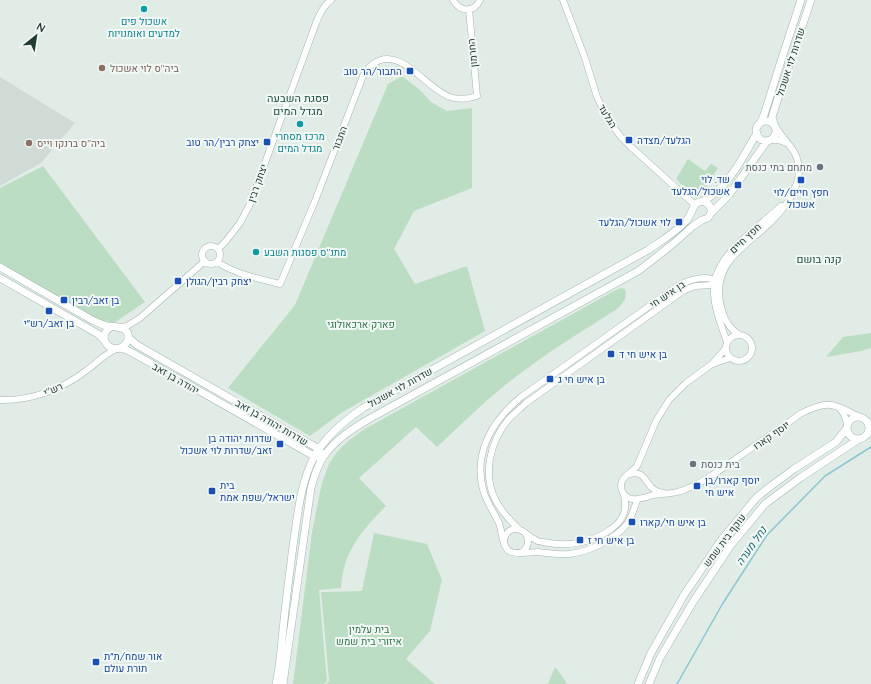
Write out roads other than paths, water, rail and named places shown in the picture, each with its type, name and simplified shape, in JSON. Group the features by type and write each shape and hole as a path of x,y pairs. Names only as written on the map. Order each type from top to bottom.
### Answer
{"main road":[{"name":"שדרות לוי אשכול","path":"761,122 801,0"},
{"name":"שדרות לוי אשכול","path":"775,125 772,117 811,0"},
{"path":"768,121 775,125 775,136 769,140 729,195 708,218 702,220 693,214 694,208 700,201 704,202 721,188 732,173 746,153 756,133 757,127 761,122 768,121"},
{"path":"756,133 760,139 769,140"},
{"path":"704,202 709,204 711,213"},
{"name":"שדרות לוי אשכול","path":"276,684 299,503 306,474 314,456 319,449 342,424 363,408 648,250 665,239 687,221 694,208"},
{"name":"שדרות לוי אשכול","path":"283,684 311,488 323,457 330,449 353,428 638,271 702,220"},
{"path":"0,267 92,320 106,326 117,327 125,330 128,335 126,344 119,348 111,348 98,334 0,278"},
{"path":"105,341 104,336 109,328 117,327"},
{"name":"שדרות יהודה בן זאב","path":"128,335 133,342 142,348 319,449 323,457"},
{"name":"יהודה בן זאב","path":"119,348 131,352 232,409"},
{"name":"שדרות יהודה בן זאב","path":"232,409 314,456 323,457"},
{"path":"854,417 865,417 870,431 865,437 859,439 851,437 848,433 848,421 854,417"},
{"name":"עוקף בית שמש","path":"638,684 651,653 684,595 722,539 758,497 770,486 836,442 847,426"},
{"name":"עוקף בית שמש","path":"649,684 660,658 693,602 731,545 765,504 800,478 859,439"}],"street":[{"name":"יצחק רבין","path":"218,249 240,223 250,204 316,23 326,4 331,0"},
{"path":"453,0 456,5 462,9 469,10 476,6 480,0"},
{"name":"הגלעד","path":"563,0 585,58 597,97 609,122 621,137 694,208"},
{"name":"החרמון","path":"469,10 477,96"},
{"name":"התבור","path":"217,262 237,272 280,284 315,201 363,76 372,64 382,59 394,59 405,64 436,89 450,97 460,99 477,96"},
{"name":"חפץ חיים","path":"727,345 713,294 716,283 731,260 784,208 795,190 797,183 798,168 794,152 779,133 775,125"},
{"path":"769,140 780,140 791,147"},
{"path":"212,247 218,249 220,256 217,262 210,264 205,261 203,255 206,249 212,247"},
{"path":"128,335 140,318 205,261"},
{"name":"בן איש חי","path":"504,542 500,526 484,493 481,475 482,459 486,443 493,428 502,415 521,397 679,285 688,280 697,278 716,283"},
{"name":"חפץ חיים","path":"716,283 724,318 732,329 739,335"},
{"name":"בן איש חי","path":"519,529 500,508 490,482 489,466 493,446 497,436 508,420 526,403 683,291 698,286 716,283"},
{"path":"117,327 127,326 140,318"},
{"path":"640,460 648,489 639,499 626,524 619,532 591,549 568,554 531,552 513,553 509,552 504,546 504,538 511,530 519,529 535,540 566,544 577,543 597,537 614,527 625,512 626,506 621,486 622,481 640,460 656,421 669,400 686,383 712,364 732,337 739,335 746,337 751,342 751,354 748,359 742,362 736,361 730,358 727,354 727,345"},
{"name":"רש\"י","path":"0,400 18,400 50,391 87,371 102,356 105,341"},
{"name":"רש\"י","path":"98,360 108,352 119,348"},
{"path":"712,364 730,358"},
{"name":"יוסף קארו","path":"639,499 658,494 680,492 698,483 726,465 800,414 823,404 835,405"},
{"path":"835,405 865,417"},
{"path":"835,405 844,414 847,426"},
{"path":"628,475 636,473 641,474 653,489 667,494"},
{"path":"624,494 630,499 639,499"},
{"path":"521,552 528,544 526,534"}],"waterway":[{"name":"נחל מערה","path":"677,684 723,603 767,535 825,476 871,447"}],"place":[{"name":"אשכול פים למדעים ואומנויות","path":"144,9"},
{"name":"ביה\"ס לוי אשכול","path":"102,68"},
{"name":"התבור/הר טוב","path":"410,71"},
{"name":"מרכז מסחרי מגדל המים","path":"300,124"},
{"name":"הגלעד/מצדה","path":"629,140"},
{"name":"יצחק רבין/הר טוב","path":"267,142"},
{"name":"ביה\"ס ברנקו וייס","path":"29,143"},
{"name":"מתחם בתי כנסת","path":"820,167"},
{"name":"חפץ חיים/לוי אשכול","path":"801,180"},
{"name":"שד. לוי אשכול/הגלעד","path":"738,185"},
{"name":"לוי אשכול/הגלעד","path":"679,222"},
{"name":"מתנ\"ס פסגות השבע","path":"256,252"},
{"name":"יצחק רבין/הגולן","path":"178,281"},
{"name":"בן זאב/רבין","path":"64,300"},
{"name":"בן זאב/רש״י","path":"49,311"},
{"name":"בן איש חי ד","path":"611,354"},
{"name":"בן איש חי ג","path":"550,379"},
{"name":"שדרות יהודה בן זאב/שדרות לוי אשכול","path":"280,444"},
{"name":"בית כנסת","path":"693,464"},
{"name":"יוסף קארו/בן איש חי","path":"697,486"},
{"name":"בית ישראל/שפת אמת","path":"212,491"},
{"name":"בן איש חי/קארו","path":"632,522"},
{"name":"בן איש חי ז","path":"580,540"},
{"name":"אור שמח/ת״ת תורת עולם","path":"96,662"}],"district":[{"name":"פסגת השבעה מגדל המים","path":"298,104"},
{"name":"קנה בושם","path":"819,259"}],"park label":[{"name":"פארק ארכאולוגי","path":"361,324"},
{"name":"בית עלמין איזורי בית שמש","path":"369,634"}]}
